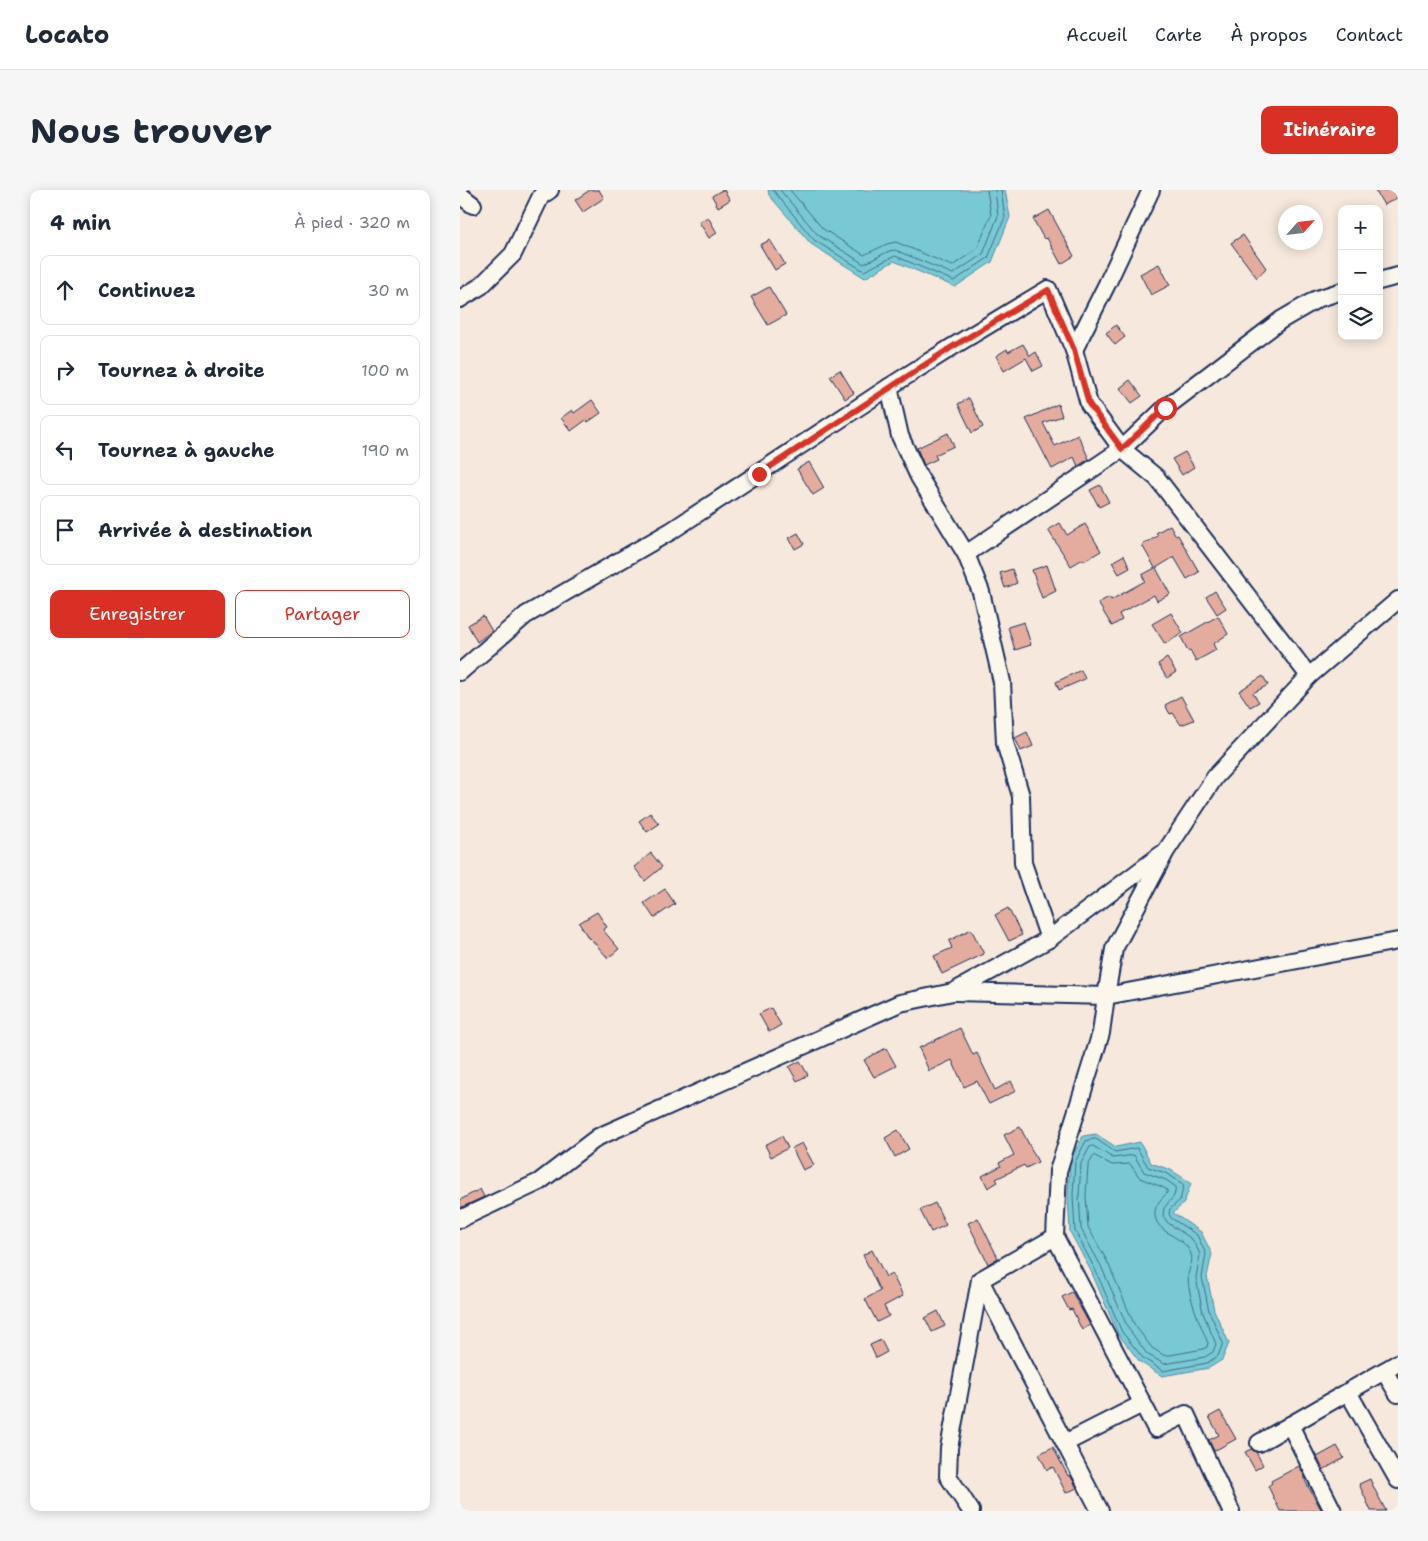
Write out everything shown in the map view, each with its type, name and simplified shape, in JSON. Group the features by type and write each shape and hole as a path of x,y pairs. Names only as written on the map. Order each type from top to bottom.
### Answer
{"street":[{"path":"460,299 481,286 513,254 541,196 550,190"},
{"path":"1074,350 1151,190"},
{"path":"1383,280 1398,276"},
{"path":"460,672 526,614 671,531 888,387 1048,290 1074,350 1089,404 1122,449 1157,478 1309,676"},
{"path":"966,554 1122,449 1165,408 1281,320 1317,299 1338,292"},
{"path":"888,387 900,436 919,477 966,554 981,592 1002,682 1005,743 1020,796 1023,863 1049,939"},
{"path":"1231,1511 1186,1414 1156,1430 1055,1237 1058,1172 1101,1033 1114,950 1166,851 1215,777 1309,676 1398,600"},
{"path":"952,992 1049,939 1166,851"},
{"path":"460,1219 539,1182 598,1137 900,1003 952,992 1106,996 1398,941"},
{"path":"970,1511 948,1476 949,1448 980,1280 1055,1237"},
{"path":"980,1280 1100,1511"},
{"path":"1259,1443 1391,1367 1398,1394"},
{"path":"1348,1392 1398,1480"},
{"path":"1064,1443 1142,1404"},
{"path":"1290,1426 1333,1511"}],"water":[{"path":"768,190 1005,190 1010,217 992,262 955,287 894,261 865,278 811,244 769,195"},
{"path":"1096,1134 1116,1147 1140,1142 1151,1163 1171,1170 1191,1183 1184,1203 1173,1213 1201,1232 1212,1254 1207,1276 1214,1310 1229,1343 1222,1360 1209,1368 1162,1376 1140,1362 1118,1334 1091,1271 1070,1232 1068,1195 1070,1160 1083,1136"}],"building":[{"path":"590,190 599,190 604,198 583,212 575,200"},
{"path":"724,190 730,200 718,207 712,196"},
{"path":"1375,190 1393,190 1397,198 1384,205"},
{"path":"1049,210 1074,256 1061,264 1047,238 1044,239 1033,219"},
{"path":"708,217 717,233 709,238 699,222"},
{"path":"1243,235 1266,268 1257,278 1231,243"},
{"path":"770,240 785,264 775,270 760,245"},
{"path":"1159,264 1170,285 1151,295 1140,274"},
{"path":"769,287 786,315 768,325 751,297"},
{"path":"1116,325 1125,337 1115,345 1106,333"},
{"path":"1023,344 1030,356 1036,352 1043,366 1033,371 1026,358 1004,371 996,356 1007,349 1008,352"},
{"path":"840,370 854,393 845,399 830,376"},
{"path":"1130,380 1142,396 1132,403 1120,388"},
{"path":"969,398 983,427 972,433 958,404"},
{"path":"592,400 601,413 588,422 586,420 571,431 561,418 572,410 574,413"},
{"path":"1058,404 1062,416 1043,423 1055,446 1078,435 1089,459 1078,466 1074,457 1052,469 1026,419"},
{"path":"948,433 954,446 935,455 937,459 924,465 917,448"},
{"path":"1185,452 1194,467 1182,475 1172,459"},
{"path":"809,462 824,488 813,495 797,469"},
{"path":"1100,485 1109,502 1099,507 1090,490"},
{"path":"1060,523 1067,535 1085,524 1101,551 1071,566 1048,530"},
{"path":"1170,525 1176,536 1178,535 1199,572 1187,579 1174,557 1156,568 1170,594 1157,601 1154,595 1119,614 1122,620 1112,626 1098,603 1109,597 1111,600 1145,581 1142,575 1155,568 1142,545 1158,536 1156,533"},
{"path":"798,533 804,544 795,549 789,538"},
{"path":"1124,555 1130,568 1119,574 1112,562"},
{"path":"1047,565 1056,591 1042,598 1032,570"},
{"path":"1012,569 1017,583 1005,588 1000,573"},
{"path":"1215,591 1226,608 1217,614 1206,597"},
{"path":"1171,613 1183,633 1165,644 1152,624"},
{"path":"483,616 492,631 477,642 468,625"},
{"path":"1218,616 1228,634 1213,644 1216,650 1196,661 1181,637"},
{"path":"1024,622 1031,645 1015,650 1008,627"},
{"path":"1167,658 1176,672 1167,678 1158,664"},
{"path":"1081,670 1085,679 1059,690 1056,682"},
{"path":"1263,676 1268,685 1253,693 1259,702 1250,707 1239,691"},
{"path":"1181,696 1194,720 1181,725 1173,713 1170,714 1165,705"},
{"path":"1027,732 1033,746 1021,751 1015,738"},
{"path":"650,813 659,824 647,832 639,821"},
{"path":"651,853 662,867 645,881 634,867"},
{"path":"665,889 675,904 654,918 644,903"},
{"path":"1008,908 1022,935 1009,941 995,915"},
{"path":"597,912 607,927 603,930 619,949 608,958 589,939 579,923"},
{"path":"971,929 984,954 942,974 934,956 952,948 949,941"},
{"path":"771,1008 781,1025 769,1032 759,1014"},
{"path":"960,1028 973,1055 977,1053 995,1090 1011,1081 1016,1091 989,1104 977,1081 964,1087 952,1060 929,1071 919,1048"},
{"path":"886,1048 896,1066 874,1077 864,1060"},
{"path":"800,1061 808,1075 797,1081 789,1067"},
{"path":"1020,1127 1038,1162 1026,1168 1024,1165 996,1179 998,1182 988,1188 982,1176 1001,1166 999,1163 1014,1155 1004,1135"},
{"path":"898,1130 909,1149 895,1157 885,1138"},
{"path":"782,1136 788,1148 771,1157 765,1145"},
{"path":"802,1143 814,1165 803,1170 792,1148"},
{"path":"480,1189 484,1197 460,1208 460,1200"},
{"path":"935,1203 946,1225 931,1232 920,1210"},
{"path":"978,1218 998,1258 988,1264 968,1223"},
{"path":"872,1250 886,1277 892,1274 903,1296 884,1306 889,1316 877,1322 865,1299 880,1291 863,1255"},
{"path":"1072,1292 1090,1325 1082,1330 1072,1309 1069,1310 1062,1297"},
{"path":"938,1311 945,1326 932,1332 925,1318"},
{"path":"881,1340 887,1352 876,1358 870,1345"},
{"path":"1220,1411 1236,1439 1214,1451 1209,1440 1219,1435 1209,1417"},
{"path":"1337,1446 1344,1458 1323,1470 1317,1457"},
{"path":"1053,1447 1068,1476 1070,1475 1077,1488 1066,1493 1053,1467 1047,1470 1039,1454"},
{"path":"1251,1449 1256,1452 1263,1465 1255,1470 1245,1452"},
{"path":"1299,1466 1322,1511 1280,1511 1268,1486 1272,1483 1271,1481"},
{"path":"1370,1479 1386,1511 1371,1511 1359,1484"}],"route":[{"path":"759,474 888,387 1048,290 1074,350 1089,404 1122,449 1165,408"}]}
